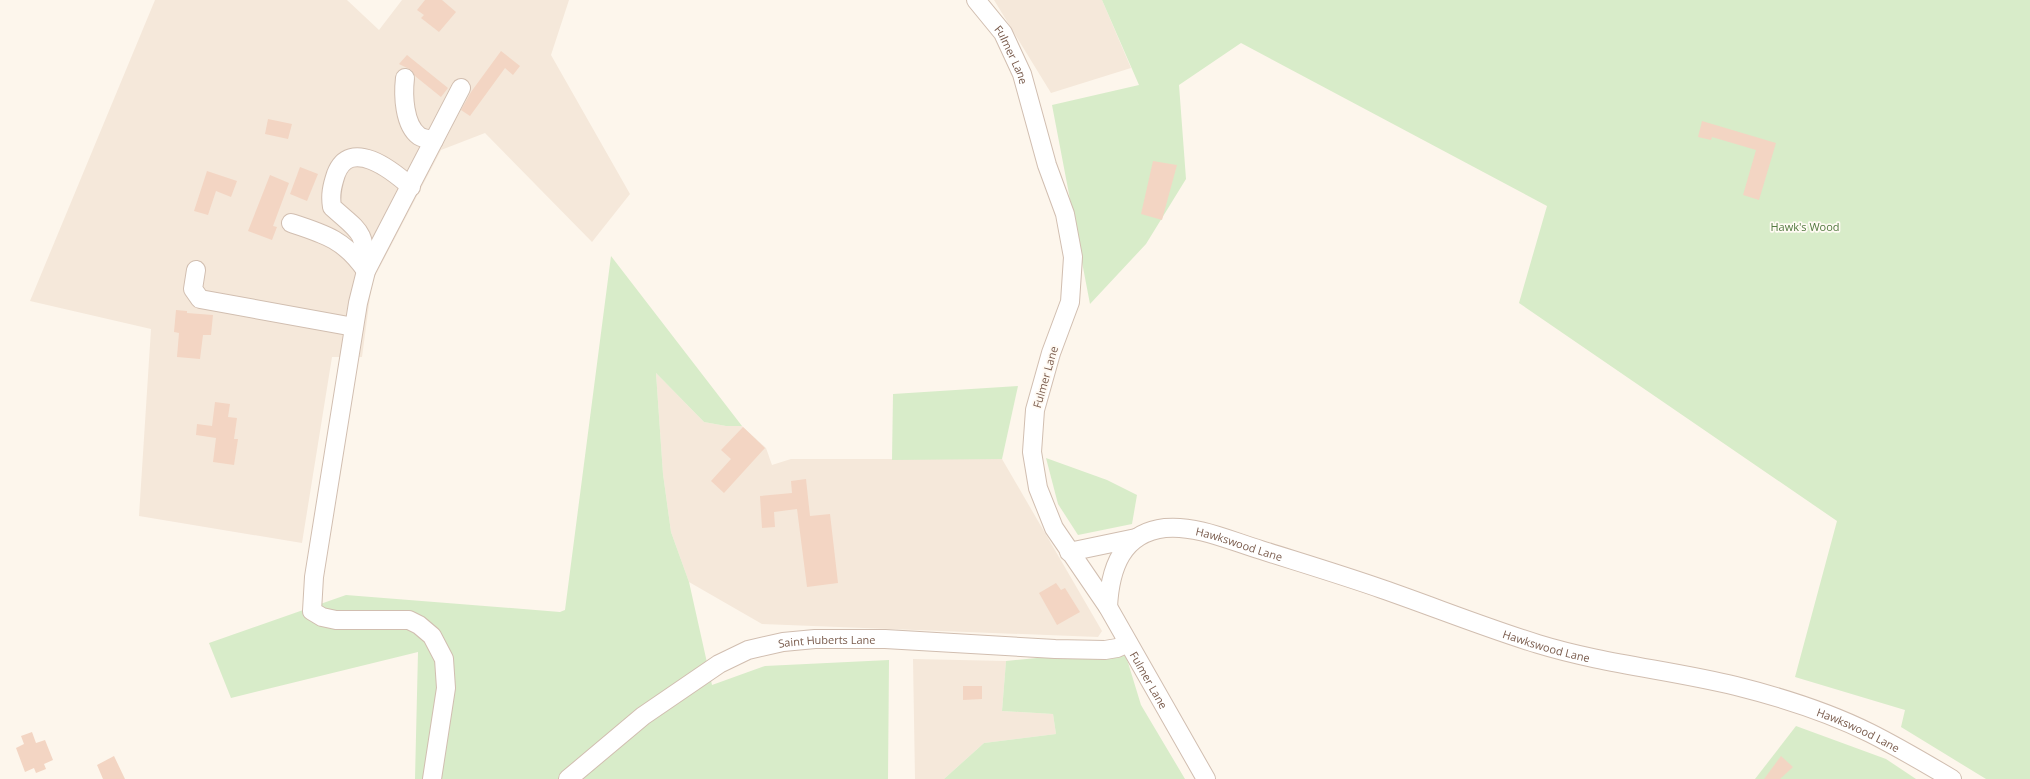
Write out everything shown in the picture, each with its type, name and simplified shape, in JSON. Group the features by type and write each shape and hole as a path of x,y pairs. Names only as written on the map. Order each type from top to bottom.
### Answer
{"street":[{"name":"Fulmer Lane","path":"976,0 1003,33 1022,74 1047,165 1064,214 1073,257 1070,302 1051,353 1035,410 1032,452 1038,488 1054,528 1108,607 1206,779"},
{"path":"405,78 404,92 414,130 420,137 434,140"},
{"path":"432,779 446,688 444,659 432,636 419,625 409,620 336,620 322,617 312,611 314,577 358,303 366,271 461,88"},
{"path":"366,271 364,241 360,233 354,224 332,207 331,191 341,164 348,158 355,156 369,159 414,181"},
{"path":"291,222 329,236 346,247 356,255 366,271"},
{"path":"196,270 193,289 196,296 200,299 354,327"},
{"name":"Hawkswood Lane","path":"1069,552 1136,538 1149,532 1165,528 1179,528 1210,534 1380,588 1540,644 1582,656 1738,687 1845,722 1906,752 1952,779"},
{"name":"Hawkswood Lane","path":"1108,607 1109,592 1116,563 1124,551 1136,538"},
{"name":"Saint Huberts Lane","path":"568,779 643,716 719,664 748,650 783,642 815,639 885,639 1005,647 1105,650 1117,648 1128,643"}],"shaded area":[{"path":"155,0 347,0 379,30 402,0 569,0 551,55 630,194 592,242 485,133 441,150 372,282 362,357 332,357 302,543 139,516 151,329 30,301"},
{"path":"994,0 1102,0 1131,68 1051,93"},
{"path":"656,373 704,422 726,426 742,426 766,448 772,465 791,459 1002,459 1102,631 1098,637 762,624 689,582 671,532 663,474"},
{"path":"913,659 1006,661 1002,711 1053,714 1056,734 984,743 944,779 915,779"}],"green space":[{"name":"Hawk's Wood","path":"1102,0 2030,0 2030,779 1986,779 1901,727 1905,710 1795,677 1837,521 1519,303 1547,206 1241,43 1179,85 1186,179 1146,244 1090,304 1052,105 1139,85"},
{"path":"611,256 742,426 726,426 704,422 656,373 663,474 671,532 689,582 712,685 765,666 889,660 888,779 415,779 418,652 231,698 209,643 346,595 560,612 565,610"},
{"path":"1018,386 1002,459 892,460 893,394"},
{"path":"1046,458 1107,480 1137,495 1132,524 1078,535 1058,504"},
{"path":"1068,655 1126,656 1141,705 1185,779 944,779 984,743 1056,734 1053,714 1002,711 1006,661"},
{"path":"1796,726 1886,759 1916,779 1755,779"}],"building":[{"path":"425,0 442,0 456,12 439,32 421,18 424,15 417,10"},
{"path":"501,51 520,66 513,75 505,68 470,116 461,110 471,92"},
{"path":"407,55 448,88 441,97 415,76 411,70 399,64"},
{"path":"268,119 292,124 288,139 265,134"},
{"path":"1702,121 1776,143 1759,200 1743,195 1756,150 1712,137 1711,140 1698,137"},
{"path":"1153,161 1177,165 1162,220 1141,214"},
{"path":"300,167 318,174 307,201 290,194"},
{"path":"207,171 237,181 231,197 216,191 208,215 194,211"},
{"path":"270,175 289,183 273,226 277,227 272,240 248,231"},
{"path":"176,310 187,311 187,313 213,315 211,335 203,335 200,359 177,357 179,333 174,332"},
{"path":"215,402 230,404 228,417 237,418 234,439 238,439 234,465 213,462 216,438 196,435 197,424 212,426"},
{"path":"743,427 765,448 724,493 711,481 731,459 721,450"},
{"path":"806,479 810,516 830,514 838,583 807,587 797,509 774,512 775,527 762,528 760,496 792,493 791,481"},
{"path":"1056,583 1061,590 1065,588 1080,612 1057,625 1039,593"},
{"path":"963,686 982,686 982,699 963,700"},
{"path":"32,732 36,743 45,740 53,760 44,764 46,769 36,773 34,768 25,772 16,748 24,744 21,736"},
{"path":"114,756 125,779 103,779 97,765"},
{"path":"1781,756 1793,767 1780,779 1764,779"}]}
